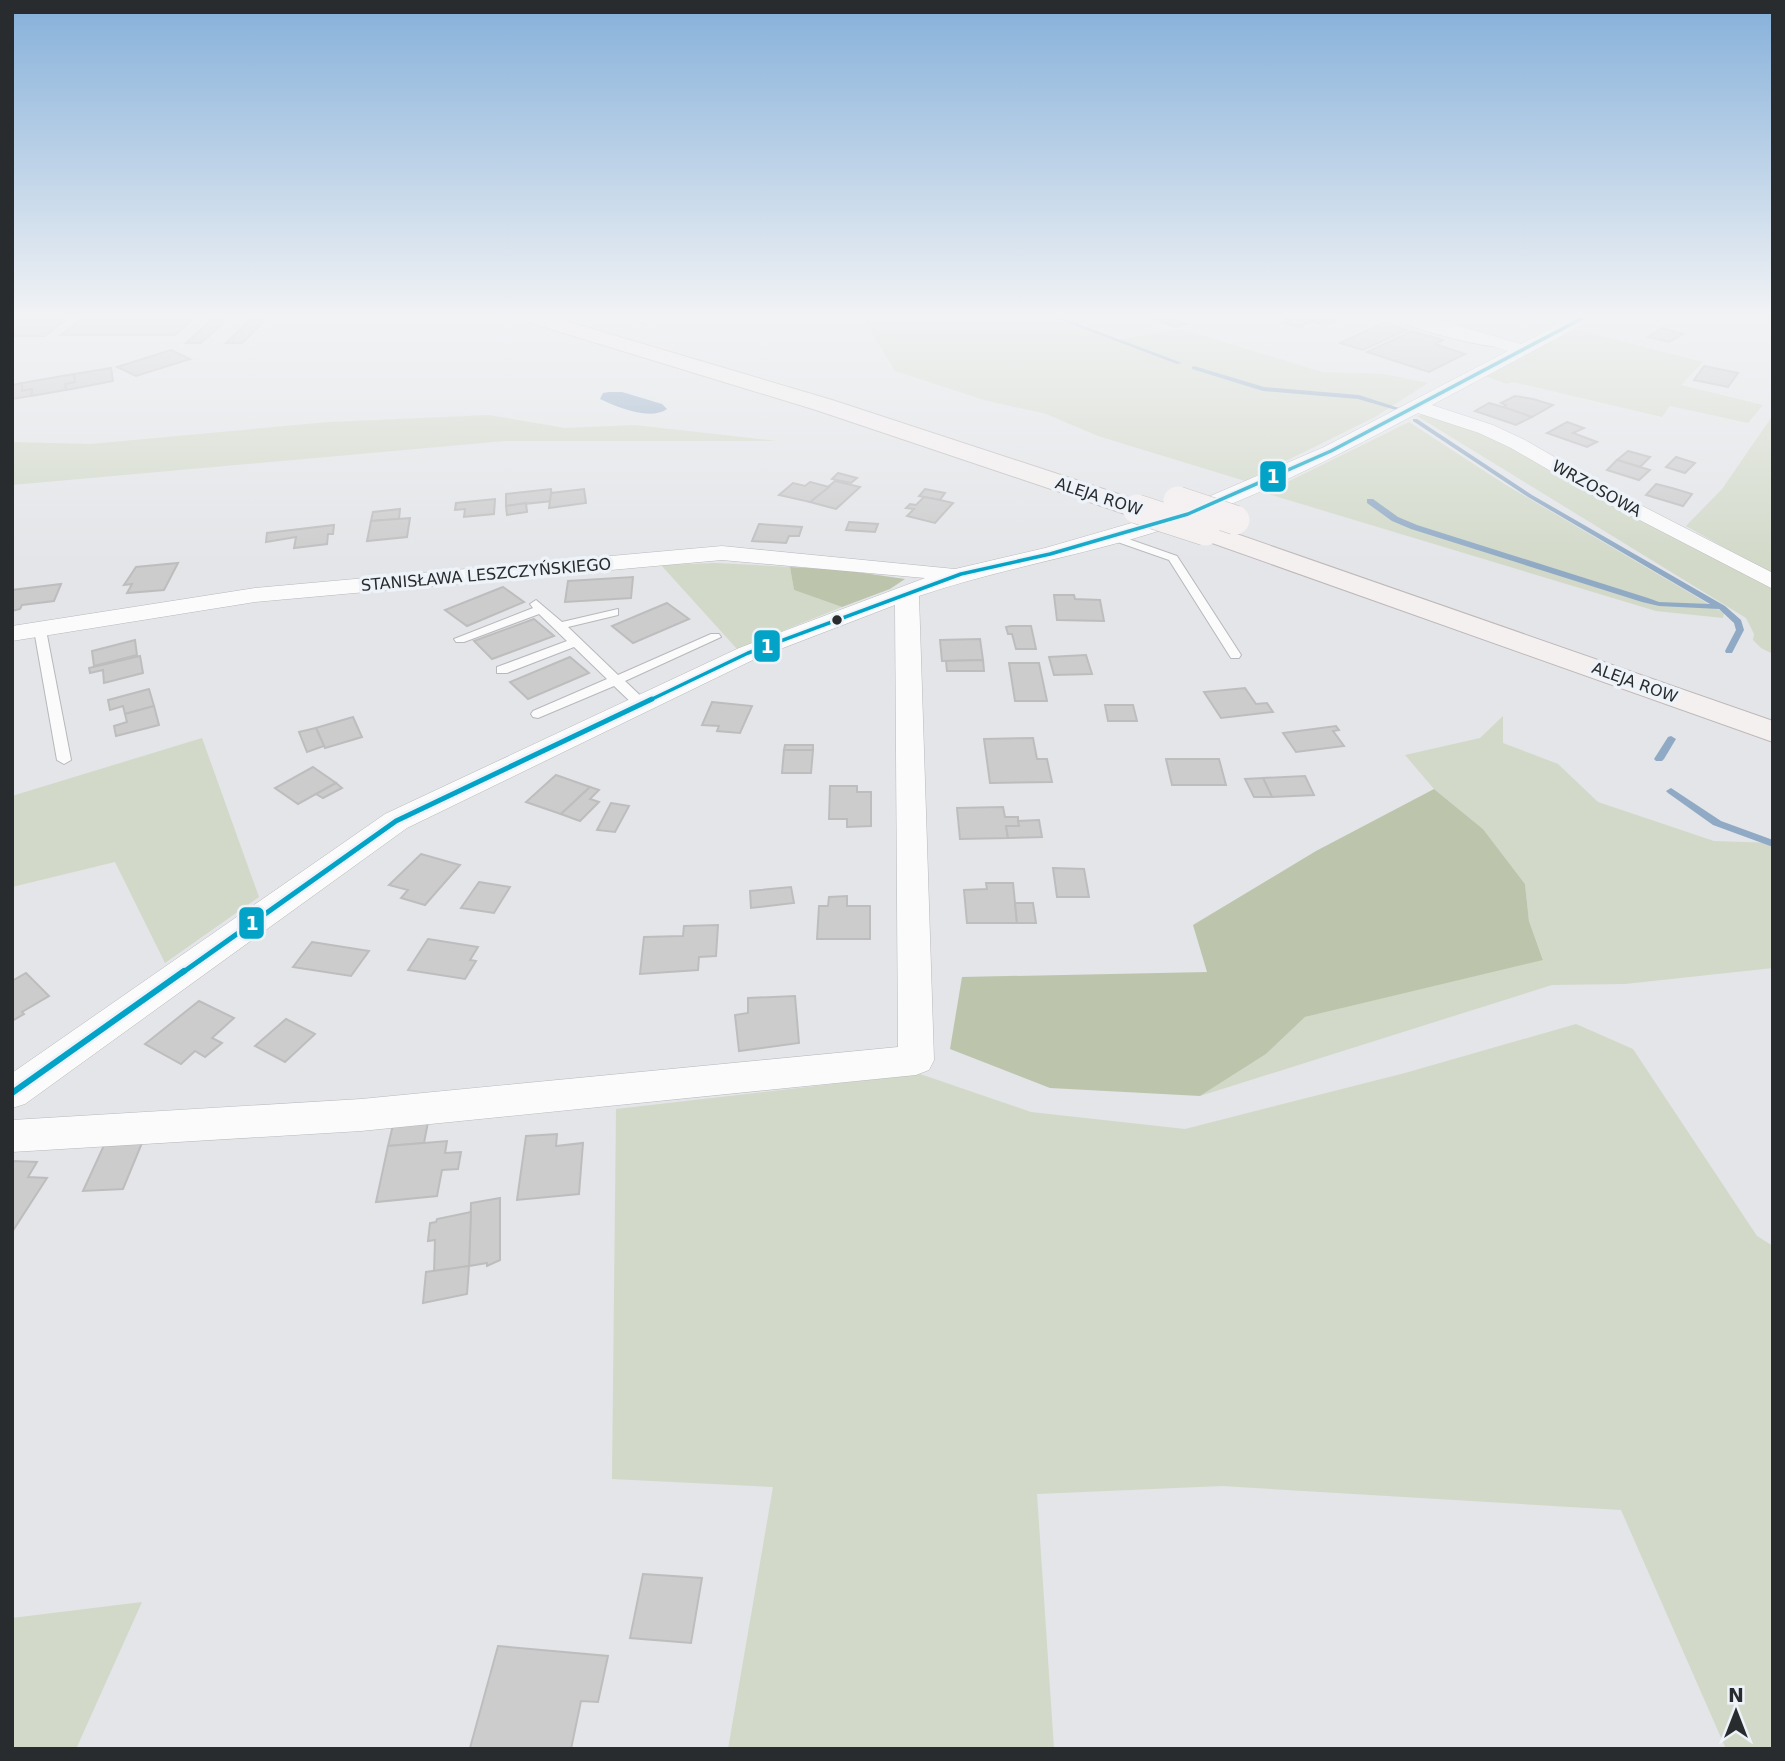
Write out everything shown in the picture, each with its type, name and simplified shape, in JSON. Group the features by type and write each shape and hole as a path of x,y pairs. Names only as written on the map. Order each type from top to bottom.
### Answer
{"main road":[{"name":"ALEJA ROW","path":"811,401 1205,531 1773,732"},
{"name":"ALEJA ROW","path":"857,401 1169,498 1773,705"}],"street":[{"path":"12,1093 396,821 748,653 906,592 961,575 1113,537 1188,514 1331,451 1424,401"},
{"name":"WRZOSOWA","path":"1416,406 1479,426 1518,444 1608,496 1773,582"},
{"name":"STANISŁAWA LESZCZYŃSKIEGO","path":"12,634 255,594 722,553 961,575"},
{"path":"12,1136 361,1115 916,1060 906,592"}],"lane":[{"path":"1113,537 1173,558 1235,654"},
{"path":"460,639 538,607 640,704"},
{"path":"559,626 614,612"},
{"path":"40,629 64,760"},
{"path":"538,714 715,637"},
{"path":"502,670 575,642"}],"green space":[{"path":"989,401 1400,401 1375,417 1245,481 1098,436 1046,414"},
{"path":"1595,401 1747,401 1763,405 1748,423 1670,406 1662,417"},
{"path":"1428,413 1490,434 1773,588 1773,654 1753,640 1754,634 1746,618 1417,416"},
{"path":"489,415 565,428 635,425 777,441 505,441 12,485 12,442 90,444 328,422"},
{"path":"1773,415 1773,575 1686,526 1722,489"},
{"path":"1409,422 1506,485 1724,613 1723,618 1656,611 1265,493"},
{"path":"716,563 790,567 794,590 842,607 737,649 661,565"},
{"path":"790,567 843,570 905,579 890,589 842,607 794,590"},
{"path":"1503,716 1503,743 1558,764 1598,802 1714,841 1773,843 1773,968 1625,984 1552,985 1200,1096 1266,1054 1305,1017 1543,959 1529,921 1525,884 1483,829 1434,789 1405,755 1480,738"},
{"path":"202,738 259,897 165,963 115,862 12,887 12,796"},
{"path":"1434,789 1483,829 1525,884 1529,921 1543,960 1305,1017 1266,1054 1200,1096 1050,1088 950,1049 962,977 1207,972 1193,925 1316,851"},
{"path":"1576,1024 1633,1049 1757,1236 1773,1246 1773,1749 1726,1749 1621,1510 1222,1486 1037,1494 1054,1749 728,1749 773,1487 612,1479 616,1109 920,1074 1031,1112 1185,1129 1405,1073"},
{"path":"142,1602 76,1749 12,1749 12,1618"}],"water":[{"path":"605,401 653,401 667,409 652,414 624,409"}],"building":[{"path":"1540,401 1553,405 1532,417 1503,407 1506,405 1501,403"},
{"path":"1489,403 1532,417 1516,425 1475,411"},
{"path":"1567,422 1584,428 1573,433 1597,442 1587,447 1547,433"},
{"path":"1628,451 1650,457 1640,467 1617,460"},
{"path":"1676,457 1695,463 1685,473 1666,467"},
{"path":"1617,460 1650,470 1639,480 1607,470"},
{"path":"838,473 857,478 851,483 832,479"},
{"path":"835,481 860,487 836,509 810,502"},
{"path":"810,482 829,487 810,502 779,495 793,483 805,486"},
{"path":"1656,484 1692,494 1683,506 1646,495"},
{"path":"551,489 552,501 506,506 506,494"},
{"path":"584,489 586,503 549,508 551,493"},
{"path":"925,489 945,493 940,500 919,496"},
{"path":"924,497 953,503 935,523 907,516 914,509 906,508 910,504 916,505"},
{"path":"495,499 494,514 464,517 465,509 455,510 456,503"},
{"path":"526,503 527,512 507,515 506,506"},
{"path":"400,509 399,519 371,521 373,512"},
{"path":"410,518 407,537 367,541 371,521"},
{"path":"849,522 878,524 875,532 846,530"},
{"path":"759,524 802,527 799,536 789,536 786,543 752,541"},
{"path":"334,525 333,534 328,534 327,544 294,548 296,537 266,542 267,533"},
{"path":"178,563 164,590 127,593 132,584 124,585 136,567"},
{"path":"633,577 631,598 565,602 568,581"},
{"path":"61,584 54,601 22,605 20,609 12,611 12,590"},
{"path":"503,587 524,602 467,626 445,610"},
{"path":"1054,595 1074,595 1075,599 1100,600 1104,621 1057,620"},
{"path":"667,603 689,619 633,643 612,626"},
{"path":"534,619 554,636 492,659 474,641"},
{"path":"1031,626 1036,649 1016,649 1012,634 1008,634 1006,627"},
{"path":"980,639 983,660 942,661 940,640"},
{"path":"135,640 137,655 94,666 92,651"},
{"path":"1086,655 1092,674 1054,675 1049,657"},
{"path":"140,656 143,673 104,683 103,670 90,673 89,668"},
{"path":"570,657 589,673 528,699 510,682"},
{"path":"983,660 984,671 947,671 946,661"},
{"path":"1009,663 1039,663 1047,701 1015,701"},
{"path":"1245,688 1256,704 1267,703 1273,712 1221,718 1204,692"},
{"path":"149,689 154,706 125,714 123,706 110,710 108,700"},
{"path":"712,702 752,706 740,733 717,731 719,726 702,725"},
{"path":"1105,705 1133,705 1137,721 1108,721"},
{"path":"154,706 159,725 116,736 114,726 127,722 125,714"},
{"path":"353,717 362,737 325,748 316,728"},
{"path":"1336,726 1339,730 1333,731 1344,746 1296,752 1283,733"},
{"path":"316,728 324,746 307,752 299,732"},
{"path":"1033,738 1037,759 1047,759 1052,782 990,783 984,739"},
{"path":"785,745 813,745 813,750 784,750"},
{"path":"784,750 813,750 811,773 782,773"},
{"path":"1166,759 1219,759 1226,785 1172,785"},
{"path":"313,767 336,783 298,804 275,788"},
{"path":"556,775 590,787 561,814 526,802"},
{"path":"1305,776 1314,795 1272,797 1263,778"},
{"path":"1263,778 1272,797 1254,797 1245,779"},
{"path":"336,783 342,788 323,798 316,794"},
{"path":"830,786 857,786 857,792 871,792 871,826 847,827 847,819 829,819"},
{"path":"590,787 599,790 590,799 599,802 580,821 561,814"},
{"path":"611,803 629,806 615,832 597,830"},
{"path":"1003,807 1005,817 1018,817 1019,826 1006,826 1008,838 960,839 957,808"},
{"path":"1039,820 1042,837 1008,838 1006,826 1019,826 1018,821"},
{"path":"421,854 460,865 425,905 401,898 408,890 389,885"},
{"path":"1053,868 1084,869 1089,897 1057,897"},
{"path":"479,882 510,887 494,913 461,908"},
{"path":"986,883 1013,883 1017,923 967,923 964,890 987,889"},
{"path":"791,887 794,903 751,908 750,891"},
{"path":"847,896 847,906 870,906 870,939 817,939 819,906 828,906 829,897"},
{"path":"1015,903 1033,903 1036,923 1017,923"},
{"path":"718,925 716,956 699,957 698,970 640,974 644,937 683,936 684,926"},
{"path":"428,939 478,947 470,960 476,961 465,979 408,970"},
{"path":"312,942 369,951 351,976 293,967"},
{"path":"26,973 49,996 12,1021 12,981"},
{"path":"795,996 799,1043 739,1051 735,1015 748,1013 748,998"},
{"path":"199,1001 234,1018 212,1038 222,1043 205,1057 195,1051 181,1064 145,1044"},
{"path":"286,1019 315,1034 285,1062 255,1046"},
{"path":"428,1122 424,1143 388,1146 393,1125"},
{"path":"557,1134 556,1146 583,1143 579,1194 517,1200 526,1136"},
{"path":"144,1138 123,1189 83,1191 106,1141"},
{"path":"447,1141 445,1153 461,1152 458,1169 442,1170 437,1196 376,1202 388,1146"},
{"path":"12,1161 37,1162 28,1177 47,1178 12,1232"},
{"path":"500,1198 500,1260 487,1266 487,1263 469,1266 471,1203"},
{"path":"471,1212 469,1266 434,1273 435,1240 428,1241 430,1223"},
{"path":"469,1266 467,1294 423,1303 426,1272"},
{"path":"643,1574 702,1578 691,1643 630,1638"},
{"path":"498,1646 608,1656 598,1702 581,1701 571,1749 470,1748"}],"waterway":[{"path":"1373,401 1396,408"},
{"path":"1415,420 1530,496 1722,608 1738,622 1740,630 1729,651"},
{"path":"1370,501 1395,519 1414,527 1645,600 1659,604 1719,607"},
{"path":"1659,759 1671,739"},
{"path":"1671,791 1717,823 1773,844"}],"transit line":[{"name":"1","path":"12,1093 396,821 748,653 961,574 1050,554 1188,514 1331,451 1425,401"}]}
